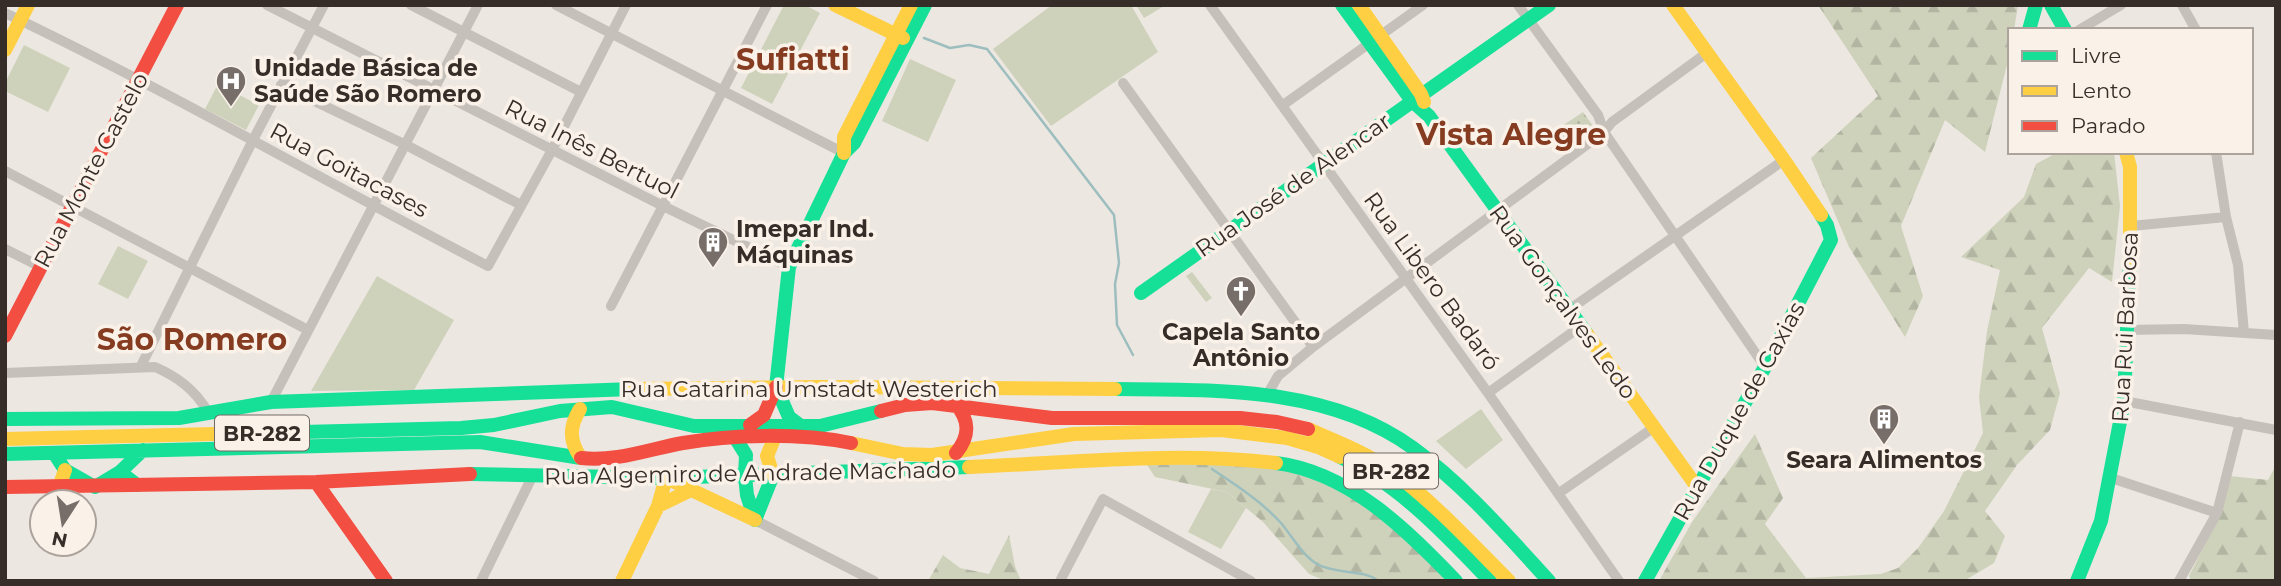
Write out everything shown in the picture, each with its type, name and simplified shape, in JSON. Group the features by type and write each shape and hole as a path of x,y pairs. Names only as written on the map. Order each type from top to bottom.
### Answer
{"main road":[{"path":"5,50 29,5"},
{"name":"Rua Monte Castelo","path":"5,335 177,5"},
{"path":"835,5 901,38"},
{"path":"901,38 911,5"},
{"path":"750,425 764,415 776,387 789,267 844,153 854,143 874,90 901,38 925,5"},
{"name":"Rua Gonçalves Ledo","path":"1342,5 1375,40 1697,487"},
{"name":"Rua Gonçalves Ledo","path":"1359,5 1375,40"},
{"name":"Rua José de Alencar","path":"1140,293 1549,5"},
{"path":"1673,5 1784,159"},
{"path":"2030,28 2036,5"},
{"path":"2051,5 2064,28"},
{"name":"Rua Rui Barbosa","path":"2077,581 2101,521 2124,401 2131,226 2130,167 2127,154"},
{"name":"Rua Duque de Caxias","path":"1645,581 1765,367 1831,240 1827,225 1784,159"},
{"path":"776,387 789,416 801,426"},
{"name":"Rua Catarina Umstadt Westerich","path":"5,419 179,418 271,401 648,388 1207,390 1267,395 1319,405 1383,429 1416,451 1462,489 1549,581"},
{"name":"BR-282","path":"5,439 461,428 494,425 544,413 611,407 694,426 820,426 905,405 932,402 1084,420 1240,418 1305,428 1351,448 1403,479 1438,509 1509,581"},
{"path":"956,404 964,412 968,434 964,445 956,453"},
{"path":"580,409 573,420 570,434 573,447 581,458"},
{"name":"BR-282","path":"5,454 481,442 581,458 606,459 670,444 774,439 843,440 912,455 956,453 1071,434 1220,430 1286,438 1322,449 1364,470 1395,490 1461,550 1490,581"},
{"path":"736,439 746,455 747,495 755,520"},
{"path":"755,520 773,475 767,456 774,439"},
{"path":"54,453 65,470 95,487 120,472 143,450"},
{"name":"Rua Algemiro de Andrade Machado","path":"5,488 316,482 470,474 666,478 1148,459 1265,460 1322,476 1354,492 1421,545 1455,581"},
{"path":"59,487 65,470"},
{"path":"120,472 137,485"},
{"path":"622,581 658,506 666,478 755,520"},
{"path":"316,482 386,581"},
{"path":"658,506 691,490"}],"street":[{"name":"Rua Inês Bertuol","path":"268,5 434,91 789,267"},
{"path":"141,366 253,140 324,5"},
{"path":"411,5 581,92"},
{"path":"271,401 478,5"},
{"path":"556,5 844,153"},
{"path":"281,85 406,145 521,205 626,5"},
{"path":"611,306 767,5"},
{"name":"Rua Libero Badaró","path":"1210,5 1619,581"},
{"path":"1283,105 1423,5"},
{"path":"1518,5 1598,115 1604,132 1765,367"},
{"path":"2082,28 2121,5"},
{"path":"2182,5 2195,28"},
{"name":"Rua Goitacases","path":"5,13 253,140 373,207 488,266 521,205"},
{"path":"1267,395 1278,376 1313,347 1708,52"},
{"path":"1123,83 1313,347"},
{"path":"2216,154 2226,217 2238,265 2244,333"},
{"path":"1570,310 1784,159"},
{"path":"5,171 308,330"},
{"path":"2131,226 2226,217"},
{"path":"5,249 41,267"},
{"path":"1488,393 1581,326"},
{"path":"2127,330 2184,329 2276,335"},
{"path":"5,373 155,367 175,375 201,400 208,412"},
{"path":"2124,401 2276,430"},
{"path":"2179,581 2217,513 2240,422"},
{"path":"1559,493 1654,428"},
{"path":"481,581 531,477"},
{"path":"2111,478 2217,513"},
{"path":"1060,581 1103,499 1251,581"},
{"path":"755,520 874,581"}],"green space":[{"path":"784,5 805,5 820,13 772,104 741,88"},
{"path":"1052,5 1131,5 1158,52 1051,126 993,49"},
{"path":"1136,5 1166,5 1144,18"},
{"path":"1818,5 2018,5 2014,28 2008,28 2008,61 1985,152 1945,120 1901,226 1923,296 1905,337 1849,247 1811,158 1878,96"},
{"path":"24,45 70,68 48,112 5,91 5,83"},
{"path":"910,59 956,80 928,142 882,121"},
{"path":"218,84 259,105 246,130 205,109"},
{"path":"1583,112 1593,126 1567,144 1558,131 1559,128"},
{"path":"2054,154 2114,154 2120,206 2112,282 2089,268 2042,328 2060,393 2050,430 2017,465 1985,511 2005,536 1994,563 1964,581 1659,581 1692,522 1755,434 1783,498 1765,524 1806,578 1881,574 1898,568 1918,548 1944,511 1983,433 1979,397 1987,331 2000,270 1961,257 2024,197 2036,164"},
{"path":"118,246 148,261 128,299 98,284"},
{"path":"1192,272 1212,298 1206,302 1186,276"},
{"path":"377,276 454,320 414,390 311,391"},
{"path":"1481,409 1503,440 1466,469 1436,441"},
{"path":"1145,462 1269,466 1295,470 1353,494 1454,581 1326,581 1309,574 1263,522 1227,492 1155,477"},
{"path":"2276,465 2276,581 2191,581 2189,576 2217,520 2230,476 2268,480"},
{"path":"1211,489 1227,492 1246,508 1221,549 1188,532"},
{"path":"1009,535 1021,581 928,581 943,555 960,568 989,574"}],"waterway":[{"path":"924,38 950,48 969,45 987,49 1114,215 1119,263 1115,284 1117,325 1133,355"},
{"path":"1212,469 1265,508 1317,564 1333,570 1366,575 1378,581"}],"traffic: fast":[{"path":"776,387 789,267 844,153 854,143 925,5"},
{"path":"1342,5 1412,101 1429,116 1587,334"},
{"path":"1141,293 1549,5"},
{"path":"2030,28 2036,5"},
{"path":"2051,5 2064,28"},
{"path":"1645,581 1765,367 1831,240 1821,215"},
{"path":"2077,581 2101,521 2124,401 2130,258"},
{"path":"776,387 789,417 801,426"},
{"path":"5,419 179,418 271,402 633,389"},
{"path":"1115,389 1192,390 1270,396 1308,402 1345,413 1380,428 1413,448 1450,478 1549,581"},
{"path":"302,432 461,428 494,425 560,411 612,407 694,426 820,426 881,411"},
{"path":"736,439 746,455 745,476"},
{"path":"5,454 480,442 581,458"},
{"path":"54,453 65,470 95,487 120,472 143,450"},
{"path":"1340,457 1362,468 1402,496 1490,581"},
{"path":"1276,463 1328,478 1375,506 1417,542 1456,581"},
{"path":"470,474 666,478 969,467"},
{"path":"120,472 137,485"},
{"path":"755,520 773,475"},
{"path":"745,476 747,495 755,520"}],"traffic: slow":[{"path":"5,50 28,5"},
{"path":"835,5 903,38"},
{"path":"844,153 844,137 911,5"},
{"path":"1359,5 1424,102"},
{"path":"1673,5 1821,215"},
{"path":"2127,154 2130,167 2130,258"},
{"path":"1587,334 1697,487"},
{"path":"633,389 1115,389"},
{"path":"580,409 572,434 574,446 581,458"},
{"path":"1308,429 1360,452 1406,482 1509,581"},
{"path":"851,443 903,454 932,455 1074,434 1221,430 1287,438 1340,457"},
{"path":"5,439 302,432"},
{"path":"773,475 767,456 774,439"},
{"path":"969,467 1161,458 1276,463"},
{"path":"59,487 65,470"},
{"path":"622,581 658,506 666,478 755,520"},
{"path":"658,506 691,490"}],"traffic: jam":[{"path":"5,336 177,5"},
{"path":"750,425 764,415 776,387"},
{"path":"881,411 905,405 932,403 1052,418 1240,418 1308,429"},
{"path":"956,404 964,416 967,428 964,441 956,453"},
{"path":"581,458 620,457 683,443 745,436 789,436 851,443"},
{"path":"5,487 316,482 470,474"},
{"path":"316,482 386,581"}],"place":[{"name":"Unidade Básica de Saúde São Romero","path":"231,108"},
{"name":"Imepar Ind. Máquinas","path":"713,269"},
{"name":"Capela Santo Antônio","path":"1241,318"},
{"name":"Seara Alimentos","path":"1884,446"}],"district":[{"name":"Sufiatti","path":"793,59"},
{"name":"Vista Alegre","path":"1511,134"},
{"name":"São Romero","path":"192,339"}]}
